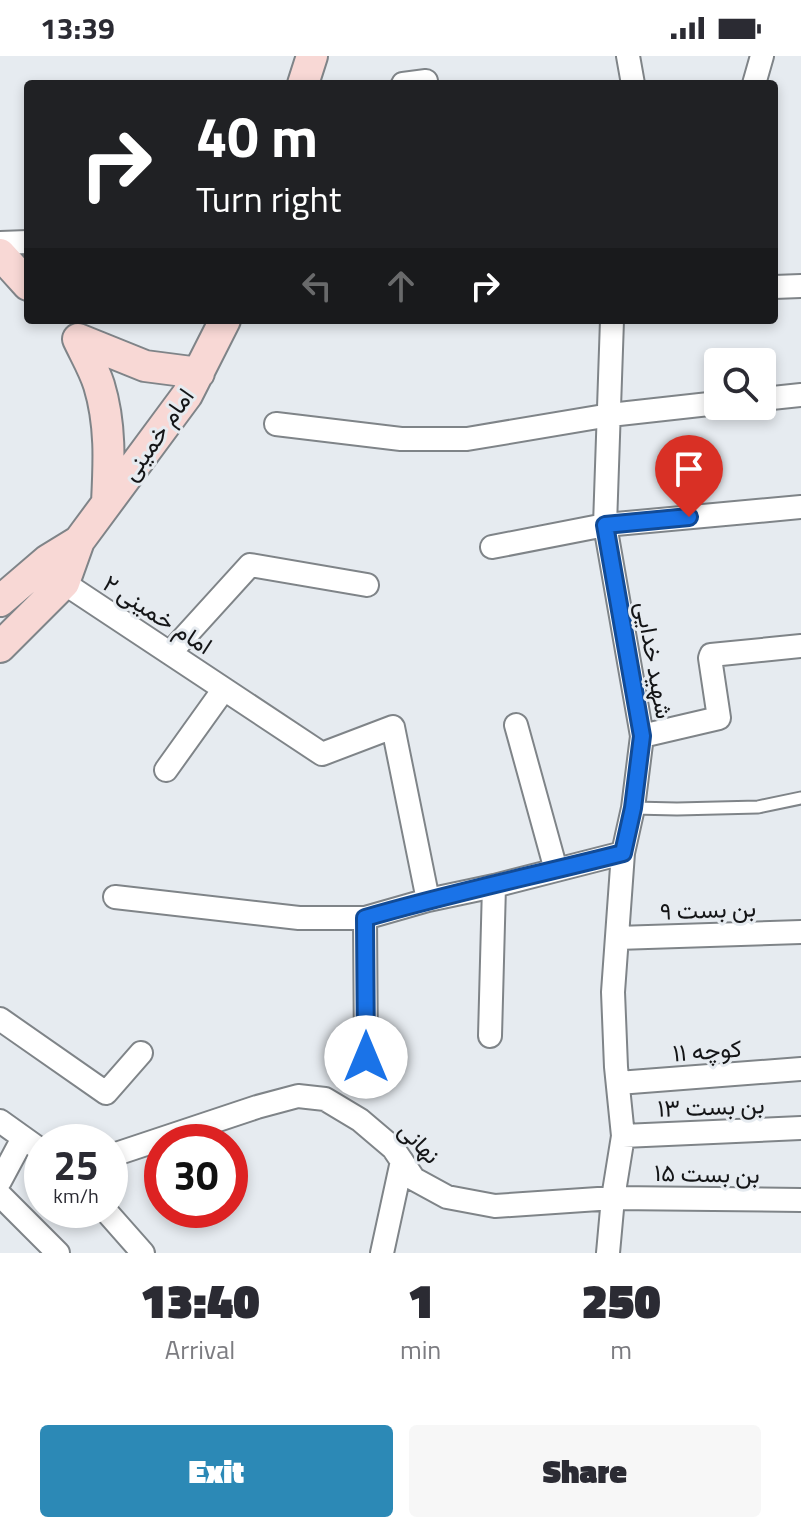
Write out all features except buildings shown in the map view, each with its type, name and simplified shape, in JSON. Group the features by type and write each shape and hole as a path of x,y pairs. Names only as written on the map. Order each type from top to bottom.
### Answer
{"street":[{"path":"304,80 312,56"},
{"path":"628,56 632,80"},
{"path":"755,80 762,56"},
{"path":"0,243 24,242"},
{"path":"0,254 24,281"},
{"path":"778,287 801,286"},
{"name":"امام خمینی","path":"0,647 64,583 79,541 187,395 223,324"},
{"name":"شهید خدایی","path":"608,1253 623,1136 613,992 623,853 633,808 642,736 605,525 612,324"},
{"path":"69,330 145,366 199,373"},
{"path":"69,330 99,383 110,440 107,503"},
{"path":"776,398 801,395"},
{"path":"276,424 401,439 467,439 610,415 704,405"},
{"path":"492,547 605,525 801,507"},
{"name":"امام خمینی","path":"0,601 48,560 79,541"},
{"path":"170,653 250,565 367,585"},
{"name":"امام خمینی ۲","path":"64,583 322,754 393,727 428,900"},
{"path":"642,736 719,718 711,655 801,646"},
{"path":"166,770 224,689"},
{"path":"516,725 556,870"},
{"path":"115,897 299,918 365,918 623,853"},
{"path":"490,1036 494,886"},
{"path":"365,918 366,1057"},
{"name":"بن بست ۹","path":"617,938 801,932"},
{"path":"0,1019 106,1093 141,1053"},
{"name":"کوچه ۱۱","path":"618,1083 801,1069"},
{"name":"نهانی","path":"128,1150 298,1096 325,1099 360,1120 393,1148 414,1179 447,1197 495,1206 613,1198"},
{"path":"0,1121 23,1138 0,1181"},
{"name":"بن بست ۱۳","path":"623,1136 801,1128"},
{"path":"382,1253 402,1161"},
{"path":"0,1195 58,1253"},
{"name":"بن بست ۱۵","path":"613,1198 801,1200"},
{"path":"121,1228 143,1253"}],"lane":[{"path":"633,808 758,807 801,798"}],"route":[{"path":"366,1057 365,918 623,853 633,808 642,736 605,525 689,517"}]}
